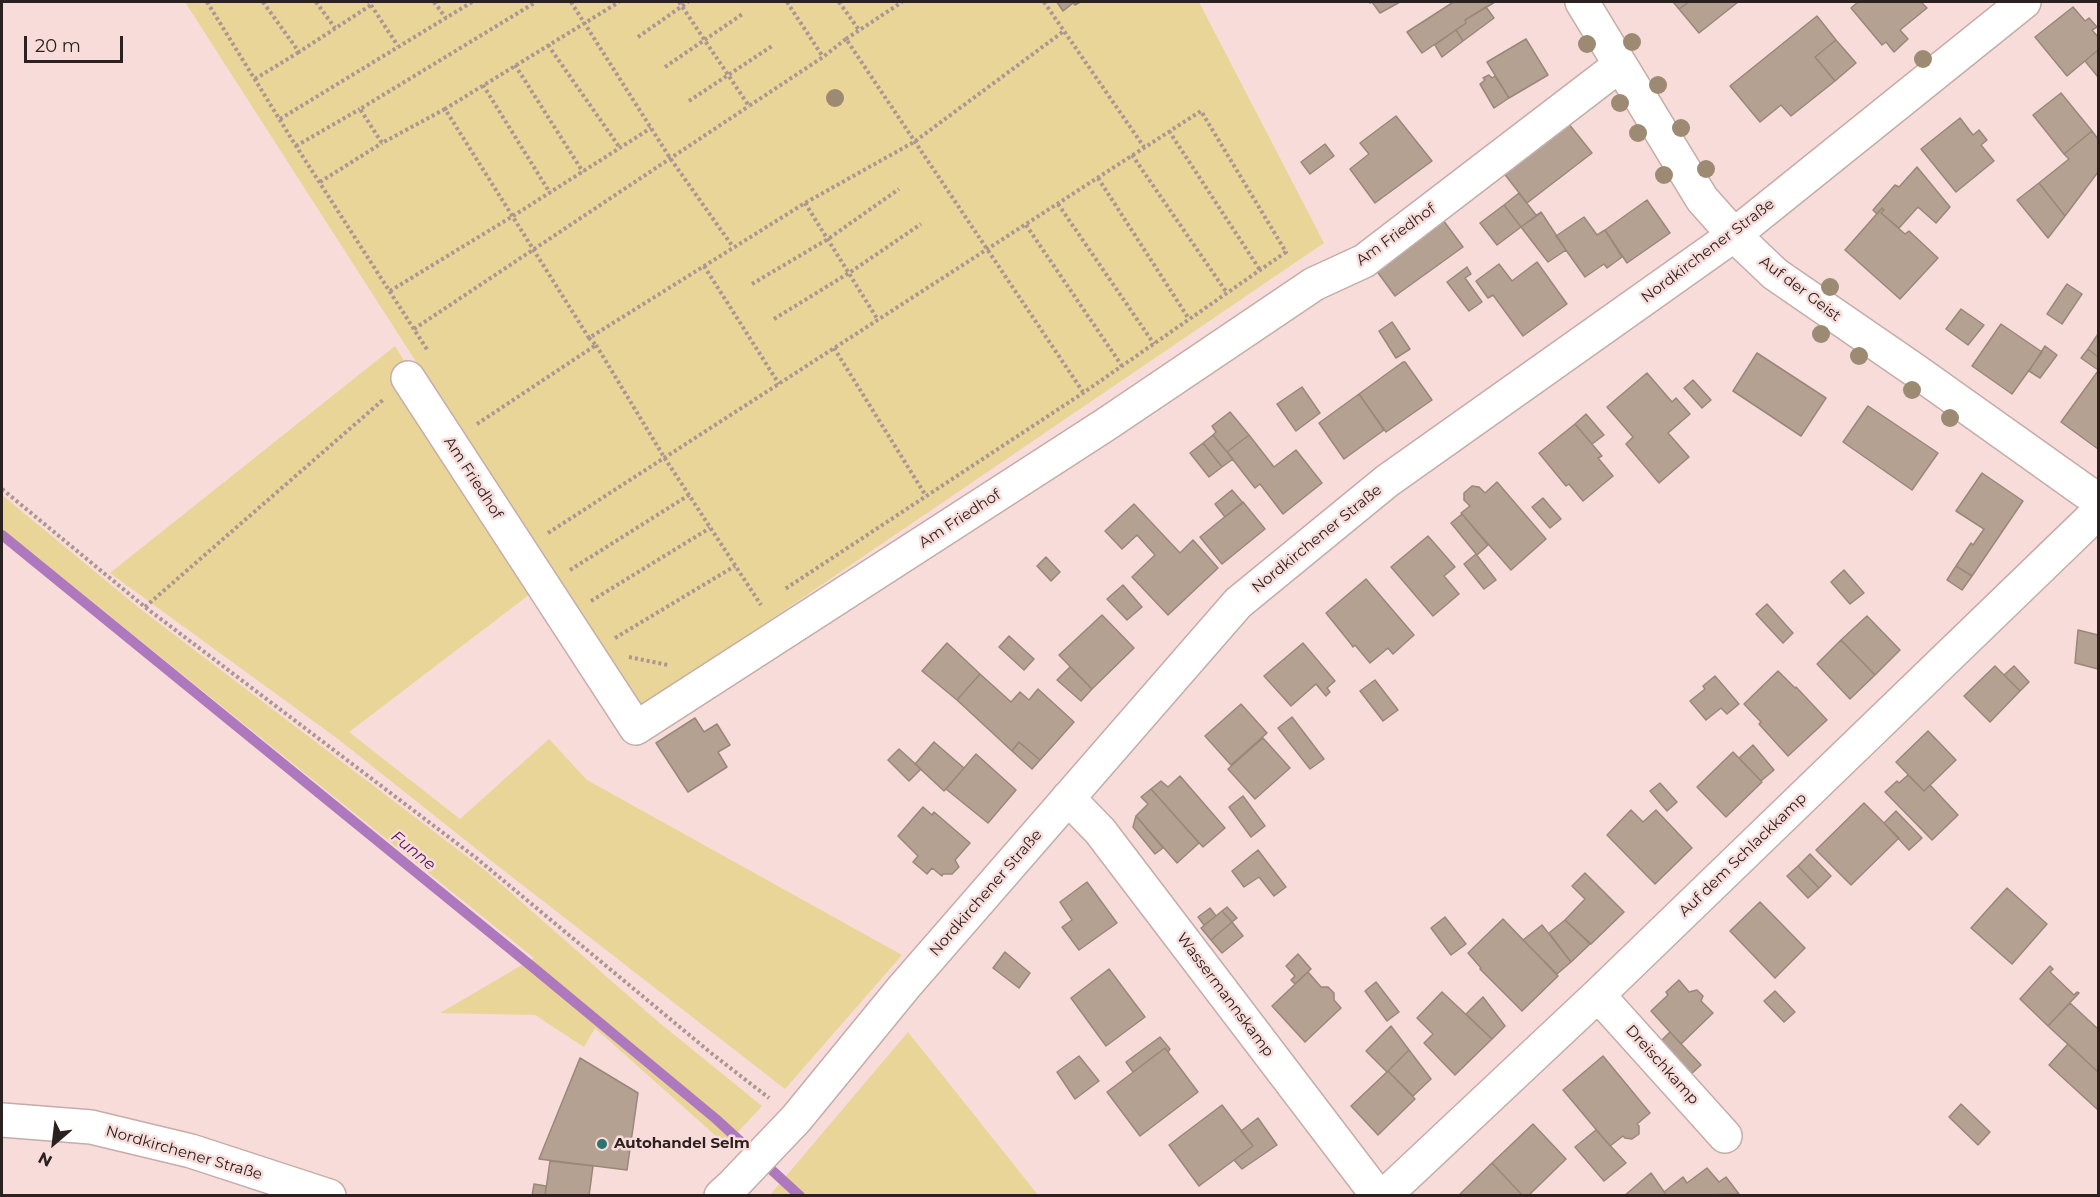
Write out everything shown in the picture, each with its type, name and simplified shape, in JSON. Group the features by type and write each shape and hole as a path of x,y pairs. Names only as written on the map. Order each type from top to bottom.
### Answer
{"street":[{"name":"Auf der Geist","path":"1582,2 1702,200 1734,235 1775,274 2098,499"},
{"name":"Nordkirchener Straße","path":"728,1190 787,1128 904,987 1238,603 1387,481 1734,235 2024,2"},
{"name":"Am Friedhof","path":"408,378 636,728 1105,425 1314,284 1364,261 1620,65"},
{"name":"Auf dem Schlackkamp","path":"1384,1196 1598,995 2098,512"},
{"name":"Wassermannskamp","path":"1068,798 1100,831 1378,1196"},
{"name":"Dreischkamp","path":"1598,995 1725,1136"},
{"name":"Nordkirchener Straße","path":"2,1120 91,1127 191,1151 329,1196"}],"path":[{"path":"207,2 296,146 433,358"},
{"path":"263,2 299,52"},
{"path":"316,2 335,28"},
{"path":"434,2 446,18"},
{"path":"280,119 472,2"},
{"path":"296,146 536,2"},
{"path":"572,2 670,158 733,247"},
{"path":"320,182 382,143 445,109 619,2"},
{"path":"638,37 681,3 688,2"},
{"path":"787,2 823,57"},
{"path":"839,2 860,30"},
{"path":"414,329 902,2"},
{"path":"1044,2 1144,147"},
{"path":"255,79 370,3 398,46"},
{"path":"681,3 749,106"},
{"path":"665,67 744,13"},
{"path":"589,338 805,203 914,142 1064,31"},
{"path":"846,39 1105,425"},
{"path":"548,45 620,148"},
{"path":"689,101 772,46"},
{"path":"515,65 583,172"},
{"path":"483,85 550,193"},
{"path":"360,109 382,143"},
{"path":"445,109 589,338 596,345 664,457 761,605"},
{"path":"552,543 546,534 1201,111 1286,252 1083,393 780,592"},
{"path":"390,291 651,128"},
{"path":"1169,131 1260,270"},
{"path":"1132,155 1227,293"},
{"path":"1098,177 1189,319"},
{"path":"752,284 828,239 900,189"},
{"path":"805,203 878,320"},
{"path":"1058,204 1154,344"},
{"path":"774,319 849,273 921,224"},
{"path":"1026,225 1122,366"},
{"path":"704,266 779,384"},
{"path":"470,415 476,425 596,345"},
{"path":"834,348 926,496"},
{"path":"145,607 408,378"},
{"path":"2,489 145,607 474,857 711,1053 787,1128"},
{"path":"570,570 689,495"},
{"path":"590,602 710,528"},
{"path":"564,561 575,578"},
{"path":"614,639 735,566"},
{"path":"585,594 596,611"},
{"path":"751,611 770,598"},
{"path":"608,630 620,647"},
{"path":"625,656 668,666 677,660"}],"shaded area":[{"path":"185,2 1199,2 1324,243 639,709"},
{"path":"395,346 542,585 349,732 460,819 549,739 587,780 902,955 785,1089 338,739 110,573"},
{"path":"2,495 139,608 486,871 656,1020 762,1106 726,1145 595,1028 584,1047 535,1015 440,1013 534,958 2,529"},
{"path":"908,1032 1038,1195 770,1195"}],"building":[{"path":"1057,2 1080,2 1075,5 1073,3 1063,11"},
{"path":"1372,2 1400,2 1380,13"},
{"path":"1451,2 1495,2 1465,20 1466,23 1422,53 1407,32"},
{"path":"1673,2 1689,2 1679,9"},
{"path":"1689,2 1738,2 1699,33 1679,9"},
{"path":"1858,2 1921,2 1927,8 1900,30 1908,39 1894,52 1886,42 1882,45 1851,8"},
{"path":"1486,7 1494,18 1463,41 1456,30 1466,23 1465,20"},
{"path":"2073,7 2085,21 2089,18 2097,27 2092,30 2098,37 2098,50 2067,76 2035,37"},
{"path":"1817,16 1836,40 1815,57 1835,81 1791,116 1781,105 1760,122 1730,86"},
{"path":"1456,30 1463,41 1442,57 1435,45"},
{"path":"1526,39 1548,75 1509,98 1487,62"},
{"path":"1836,40 1856,63 1835,81 1815,57"},
{"path":"2098,50 2098,77 2085,61"},
{"path":"1489,75 1492,78 1495,76 1509,98 1494,108 1480,84 1485,80 1483,78"},
{"path":"2061,93 2092,131 2064,154 2033,115"},
{"path":"1396,116 1432,161 1375,203 1350,169 1369,154 1360,143"},
{"path":"1960,118 1973,135 1979,130 1987,140 1981,145 1994,161 1956,192 1921,149"},
{"path":"1568,123 1592,153 1527,203 1503,172"},
{"path":"2092,131 2098,139 2098,172 2065,216 2039,183 2069,159 2064,154"},
{"path":"1325,144 1334,156 1310,174 1301,162"},
{"path":"1917,167 1950,207 1936,223 1918,207 1899,228 1881,213 1884,210 1882,208 1877,214 1873,210 1895,185 1899,187"},
{"path":"2039,183 2065,216 2048,238 2017,200"},
{"path":"1519,193 1536,215 1541,213 1521,227 1504,205"},
{"path":"1647,200 1670,233 1627,263 1605,230"},
{"path":"1504,205 1521,227 1497,245 1480,223"},
{"path":"1882,208 1884,210 1881,213 1905,234 1909,231 1938,258 1900,299 1845,250"},
{"path":"1541,212 1566,250 1548,262 1521,227"},
{"path":"1584,217 1597,235 1605,230 1622,257 1607,268 1604,264 1585,277 1556,236"},
{"path":"1443,220 1463,247 1395,296 1376,270"},
{"path":"1537,262 1567,304 1523,336 1493,295 1488,298 1476,281 1499,264 1512,281"},
{"path":"1467,267 1471,274 1465,278 1482,302 1469,311 1447,282"},
{"path":"2067,284 2082,294 2062,324 2047,314"},
{"path":"1961,309 1984,325 1968,345 1946,329"},
{"path":"1392,322 1410,349 1396,358 1379,331"},
{"path":"2001,324 2042,352 2012,394 1972,366"},
{"path":"2098,334 2098,357 2088,349"},
{"path":"2045,346 2057,355 2040,378 2029,371"},
{"path":"2088,349 2098,357 2098,370 2081,358"},
{"path":"1757,353 1826,398 1801,436 1733,391"},
{"path":"1403,362 1432,400 1386,432 1359,394"},
{"path":"2098,371 2098,449 2061,422"},
{"path":"1647,373 1672,402 1676,398 1690,414 1668,433 1689,457 1659,483 1626,444 1633,437 1607,407"},
{"path":"1693,380 1711,400 1702,408 1684,388"},
{"path":"1302,387 1320,413 1296,431 1277,404"},
{"path":"1359,394 1384,430 1344,459 1319,423"},
{"path":"1868,406 1938,453 1912,490 1843,442"},
{"path":"1230,412 1249,435 1227,452 1213,435 1216,432 1212,426"},
{"path":"1586,414 1604,435 1592,444 1575,424"},
{"path":"1575,424 1602,456 1598,458 1613,476 1583,501 1569,484 1566,486 1539,453"},
{"path":"1213,435 1233,459 1222,467 1203,443"},
{"path":"1249,435 1274,467 1296,450 1322,483 1283,514 1260,484 1255,488 1227,452"},
{"path":"1203,443 1222,467 1209,477 1190,453"},
{"path":"1982,473 2023,501 1972,576 1956,566 1971,543 1973,545 1984,529 1956,511"},
{"path":"1497,482 1546,539 1511,570 1461,513 1470,506 1464,500 1464,493 1472,486 1479,487 1485,493"},
{"path":"1232,490 1243,503 1225,517 1215,504"},
{"path":"1543,498 1561,519 1550,528 1532,507"},
{"path":"1243,502 1265,529 1222,564 1200,537"},
{"path":"1134,504 1180,553 1193,540 1218,568 1168,615 1132,577 1155,555 1137,535 1122,549 1105,531"},
{"path":"1462,514 1488,545 1477,555 1451,523"},
{"path":"1428,536 1455,567 1444,576 1459,594 1433,616 1391,567"},
{"path":"1476,554 1496,580 1484,589 1464,564"},
{"path":"1046,557 1060,572 1051,581 1037,566"},
{"path":"1956,566 1972,576 1962,590 1947,580"},
{"path":"1844,570 1864,593 1850,604 1831,582"},
{"path":"1366,579 1414,635 1393,654 1388,648 1370,663 1355,645 1353,647 1326,613"},
{"path":"1123,585 1142,607 1127,620 1107,599"},
{"path":"1767,604 1793,633 1783,643 1756,614"},
{"path":"1102,615 1134,648 1092,689 1059,655"},
{"path":"1867,616 1900,650 1875,675 1841,640"},
{"path":"2078,630 2098,635 2098,669 2075,663"},
{"path":"1009,636 1034,659 1024,670 999,647"},
{"path":"1841,640 1875,675 1850,699 1817,664"},
{"path":"947,643 980,674 957,700 922,671"},
{"path":"1303,643 1335,681 1327,688 1330,692 1326,696 1316,684 1291,706 1264,676"},
{"path":"1995,666 2020,691 1990,722 1964,696"},
{"path":"2014,666 2029,682 2020,691 2004,675"},
{"path":"1070,667 1092,689 1081,701 1057,680"},
{"path":"1778,671 1827,720 1788,756 1744,704"},
{"path":"980,674 1011,702 1020,692 1029,700 1038,689 1074,722 1040,760 1019,742 1012,751 957,700"},
{"path":"1715,676 1739,704 1727,714 1721,708 1706,720 1690,701 1705,689 1703,686"},
{"path":"1375,680 1398,710 1383,721 1360,691"},
{"path":"1241,704 1267,733 1231,765 1205,736"},
{"path":"1292,717 1324,759 1310,769 1278,728"},
{"path":"695,718 704,732 717,724 730,745 718,752 727,767 688,792 656,743"},
{"path":"1928,731 1956,760 1924,791 1896,762"},
{"path":"1263,738 1290,768 1255,799 1228,769"},
{"path":"934,742 964,768 944,791 915,764"},
{"path":"1019,742 1040,760 1032,769 1012,751"},
{"path":"1753,745 1774,770 1761,781 1739,758"},
{"path":"899,749 921,769 909,781 888,760"},
{"path":"1733,752 1762,782 1726,817 1697,787"},
{"path":"976,754 1016,790 988,823 946,789"},
{"path":"1908,775 1924,791 1930,785 1958,815 1932,840 1885,792"},
{"path":"1180,776 1225,828 1203,847 1151,789 1161,781 1168,787"},
{"path":"1660,783 1677,802 1667,811 1650,791"},
{"path":"1151,789 1199,843 1177,863 1136,816 1148,804 1141,797"},
{"path":"1243,796 1265,826 1251,837 1229,807"},
{"path":"1864,803 1899,838 1851,885 1816,850"},
{"path":"923,807 932,815 934,812 970,843 955,860 959,867 952,874 942,876 932,868 927,874 913,862 918,856 898,836"},
{"path":"1631,810 1643,822 1656,810 1692,848 1655,884 1607,835"},
{"path":"1896,811 1922,838 1909,850 1884,823"},
{"path":"1136,816 1163,848 1155,854 1133,827"},
{"path":"1258,850 1286,887 1274,896 1259,877 1244,887 1232,871"},
{"path":"1810,854 1831,876 1819,888 1798,866"},
{"path":"1798,866 1819,888 1808,898 1787,876"},
{"path":"1585,873 1624,912 1591,944 1565,920 1585,899 1572,886"},
{"path":"1087,882 1117,923 1079,950 1062,927 1072,920 1060,902"},
{"path":"2007,888 2047,924 2012,964 1971,928"},
{"path":"1760,902 1805,948 1775,978 1730,931"},
{"path":"1227,907 1237,918 1232,922 1222,911"},
{"path":"1210,908 1216,916 1204,925 1198,917"},
{"path":"1222,911 1232,922 1211,940 1201,928"},
{"path":"1445,917 1466,944 1451,955 1431,928"},
{"path":"1503,919 1558,976 1522,1011 1480,969 1468,953"},
{"path":"1565,920 1590,944 1571,962 1549,933"},
{"path":"1232,922 1243,936 1222,953 1211,940"},
{"path":"1542,925 1571,962 1557,974 1523,940"},
{"path":"1005,952 1030,973 1019,988 993,968"},
{"path":"1298,954 1311,969 1295,984 1291,980 1295,976 1286,966"},
{"path":"2050,966 2053,969 2050,972 2074,995 2079,993 2048,1026 2020,999"},
{"path":"1109,969 1145,1017 1106,1046 1071,998"},
{"path":"1308,972 1321,987 1328,987 1334,993 1334,1000 1341,1008 1305,1042 1272,1006"},
{"path":"1679,980 1689,992 1697,990 1703,996 1701,1001 1713,1013 1681,1044 1651,1011 1668,995 1666,992"},
{"path":"1376,982 1399,1012 1387,1021 1365,991"},
{"path":"1775,991 1795,1012 1784,1022 1764,1001"},
{"path":"1442,992 1492,1039 1455,1075 1424,1043 1433,1034 1417,1018"},
{"path":"1483,997 1505,1026 1492,1039 1466,1014"},
{"path":"2070,1003 2098,1029 2098,1072 2048,1026"},
{"path":"1391,1026 1409,1050 1387,1072 1366,1051"},
{"path":"1670,1032 1701,1065 1690,1075 1660,1042"},
{"path":"1160,1037 1170,1049 1168,1052 1165,1048 1133,1072 1126,1062"},
{"path":"2068,1044 2098,1072 2098,1110 2049,1065"},
{"path":"1165,1048 1198,1092 1140,1136 1107,1092"},
{"path":"1409,1050 1431,1079 1413,1096 1388,1071"},
{"path":"1079,1056 1099,1081 1075,1099 1057,1072"},
{"path":"1603,1056 1650,1113 1637,1124 1639,1134 1632,1139 1623,1136 1610,1146 1563,1090"},
{"path":"580,1058 638,1093 627,1170 539,1159"},
{"path":"1388,1071 1415,1099 1378,1135 1351,1106"},
{"path":"1961,1104 1990,1132 1978,1145 1949,1117"},
{"path":"1222,1105 1253,1146 1199,1186 1169,1145"},
{"path":"1258,1118 1277,1145 1242,1169 1234,1160 1253,1146 1241,1131"},
{"path":"1533,1124 1566,1159 1528,1196 1523,1196 1492,1163"},
{"path":"1596,1130 1626,1163 1604,1181 1575,1147"},
{"path":"550,1161 593,1166 589,1196 545,1196"},
{"path":"1492,1163 1523,1196 1458,1196"},
{"path":"1707,1168 1719,1182 1726,1177 1739,1194 1667,1196 1664,1192 1683,1177 1687,1183"},
{"path":"1651,1173 1667,1196 1624,1196"},
{"path":"534,1184 546,1186 545,1196 532,1196"}],"waterway":[{"name":"Funne","path":"2,535 535,969 716,1119 800,1196"}],"place":[{"name":"Autohandel Selm","path":"602,1144"}]}
